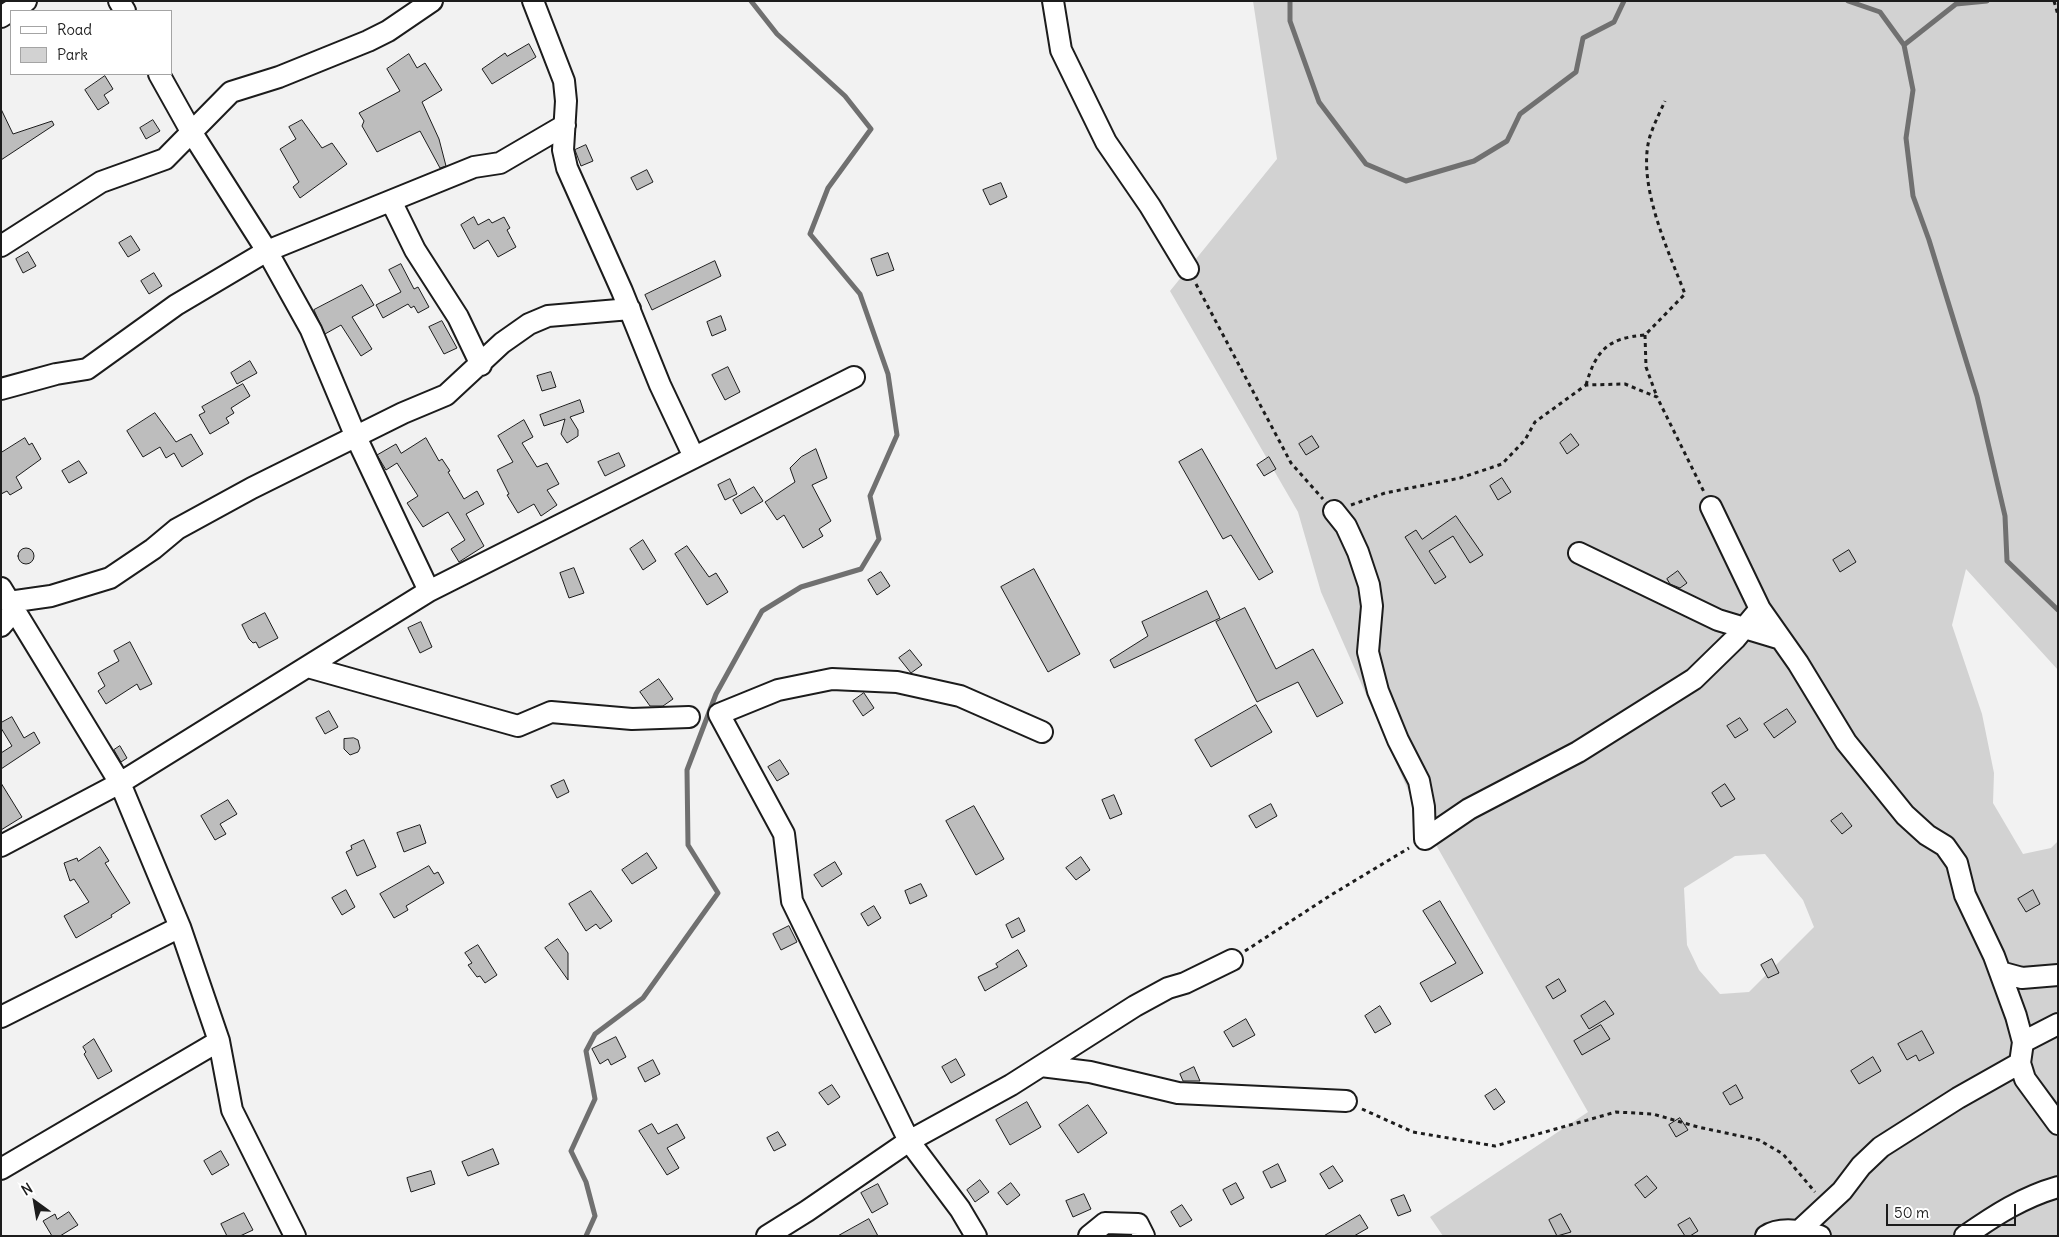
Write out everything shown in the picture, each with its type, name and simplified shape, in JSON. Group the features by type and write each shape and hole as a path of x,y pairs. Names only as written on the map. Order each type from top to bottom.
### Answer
{"street":[{"path":"12,10 26,1"},
{"path":"1,246 26,232 100,182 164,159 232,92 279,77 368,41 388,31 432,1"},
{"path":"533,1 564,81 565,125 563,150 567,168 630,309 660,386 694,457"},
{"path":"1053,1 1061,50 1106,142 1150,206 1188,269"},
{"path":"160,75 192,133 267,251 311,330 356,437 429,591"},
{"path":"1,389 56,374 87,369 176,305 267,251 474,167 500,163 565,125"},
{"path":"391,201 415,250 458,317 481,365"},
{"path":"8,600 51,596 110,578 186,525 252,488 403,413 446,395 502,344 522,329 548,316 630,309"},
{"path":"1,846 120,783 429,591 854,377"},
{"path":"1710,507 1760,609 1798,663 1846,742 1905,816 1927,835 1945,846 1957,863 1965,895 2000,972 2023,1042 2020,1062 2025,1079 2058,1124"},
{"path":"1334,510 1350,534 1369,585 1372,606 1368,652 1378,691 1398,740 1419,781 1424,806 1425,839"},
{"path":"1579,553 1664,595 1743,629 1781,639"},
{"path":"1,626 8,600"},
{"path":"8,600 120,783 180,927 218,1042 232,1110 295,1236"},
{"path":"1425,839 1469,809 1578,752 1694,679 1760,609"},
{"path":"308,667 518,726 551,712 632,719 689,717"},
{"path":"976,1236 960,1209 909,1141 792,901 784,834 719,714 778,690 832,679 897,682 960,696 1042,732"},
{"path":"1,1017 180,927"},
{"path":"767,1236 909,1141 1011,1085 1135,1006 1168,988 1185,983 1232,960"},
{"path":"2000,972 2022,978 2058,975"},
{"path":"2023,1042 2058,1024"},
{"path":"1,1169 218,1042"},
{"path":"1800,1230 1825,1207 1881,1147 1958,1098 2020,1062"},
{"path":"1040,1066 1090,1072 1178,1092 1346,1101"},
{"path":"1966,1236 1999,1212 2033,1194 2058,1187"},
{"path":"1089,1236 1105,1223 1138,1224 1144,1236"},
{"path":"1766,1236 1771,1232 1800,1230 1820,1236"}],"path":[{"path":"2054,1 2058,15"},
{"path":"1586,385 1592,365 1604,348 1626,337 1645,335 1684,294 1653,205 1646,167 1650,137 1665,100"},
{"path":"1188,269 1291,463 1334,510 1385,493 1460,478 1502,464 1525,440 1535,422 1586,385 1626,384 1657,397"},
{"path":"1645,335 1646,367 1657,397 1710,507"},
{"path":"1232,960 1331,895 1425,839"},
{"path":"1346,1101 1413,1132 1495,1146 1616,1112 1653,1114 1698,1127 1759,1140 1784,1154 1825,1207"}],"green space":[{"path":"1253,1 2058,1 2058,670 1966,569 1952,625 1982,714 1994,773 1993,803 2023,854 2051,848 2058,841 2058,1236 1443,1236 1430,1217 1588,1112 1419,815 1321,592 1298,512 1170,291 1277,159","holes":["1765,854 1803,900 1814,927 1749,992 1720,994 1699,970 1687,945 1684,888 1735,856"]}],"building":[{"path":"529,44 536,57 492,84 482,69 505,53 507,56"},
{"path":"409,54 417,68 425,63 442,90 422,102 439,139 446,166 440,168 420,131 377,152 362,126 364,121 359,113 400,91 387,69"},
{"path":"105,76 113,89 104,95 109,103 98,110 85,90"},
{"path":"1,109 13,134 52,121 54,125 1,160"},
{"path":"153,120 160,131 146,139 140,128"},
{"path":"302,120 322,148 332,143 347,164 300,198 293,187 299,182 280,149 296,139 289,127"},
{"path":"586,145 593,161 581,166 575,150"},
{"path":"647,170 653,182 637,190 631,178"},
{"path":"1001,183 1007,197 990,205 983,190"},
{"path":"474,217 478,225 489,219 492,223 504,217 510,228 507,230 516,247 498,257 488,240 474,249 461,225"},
{"path":"131,236 140,250 128,257 119,243"},
{"path":"28,252 36,266 23,273 16,259"},
{"path":"888,253 894,270 877,276 871,259"},
{"path":"715,261 721,276 652,310 645,295"},
{"path":"401,264 414,289 418,287 429,307 418,313 414,306 411,308 408,304 383,318 376,305 401,292 389,270"},
{"path":"154,273 162,286 149,294 141,281"},
{"path":"362,285 374,305 352,317 372,349 361,356 341,325 325,334 314,310"},
{"path":"721,316 726,330 712,336 707,322"},
{"path":"442,321 457,348 444,354 429,327"},
{"path":"250,361 257,373 237,384 231,373"},
{"path":"728,367 740,392 725,400 712,375"},
{"path":"551,372 556,387 542,391 537,376"},
{"path":"243,384 250,396 231,408 234,413 226,418 229,423 210,434 199,415 205,412 202,407"},
{"path":"580,400 584,412 570,417 578,430 578,436 567,443 561,434 565,419 544,426 540,415"},
{"path":"155,413 176,442 191,434 203,454 182,467 174,453 166,458 160,447 143,457 127,431"},
{"path":"524,420 533,437 522,443 537,467 547,463 559,484 547,490 557,505 541,516 534,504 518,513 507,495 509,494 497,470 513,462 498,436"},
{"path":"1571,434 1579,445 1567,454 1560,443"},
{"path":"1312,436 1319,447 1306,455 1299,444"},
{"path":"25,438 29,445 32,443 41,459 16,477 22,488 10,495 7,491 1,494 1,453"},
{"path":"426,438 439,461 442,459 450,471 448,472 464,499 477,491 484,504 466,514 484,546 459,562 451,549 465,540 448,512 423,527 407,503 418,496 397,463 386,470 377,455 396,444 401,453"},
{"path":"816,449 827,478 812,485 831,521 819,529 823,536 803,548 784,515 777,520 765,502 795,482 790,468 801,457"},
{"path":"1202,449 1273,572 1259,580 1231,535 1223,539 1179,462"},
{"path":"619,453 625,466 605,476 598,462"},
{"path":"1269,457 1276,469 1264,476 1257,465"},
{"path":"79,461 87,473 69,483 62,471"},
{"path":"1502,478 1511,492 1498,500 1490,486"},
{"path":"730,479 737,494 725,500 718,485"},
{"path":"754,487 763,501 741,514 733,500"},
{"path":"1456,516 1483,555 1470,563 1453,536 1429,551 1446,577 1435,584 1405,537 1416,530 1422,539"},
{"path":"643,540 656,561 643,570 630,549"},
{"path":"687,546 709,577 716,573 728,592 707,605 675,554"},
{"path":"26,548 34,556 26,564 18,556"},
{"path":"1849,550 1856,562 1840,572 1833,560"},
{"path":"574,568 584,593 569,598 560,573"},
{"path":"1034,569 1080,654 1048,672 1001,587"},
{"path":"1678,571 1687,583 1680,588 1670,584 1667,579"},
{"path":"881,572 890,586 877,595 868,580"},
{"path":"1207,591 1220,618 1114,668 1110,660 1148,636 1142,622"},
{"path":"1245,608 1276,669 1313,649 1343,703 1317,717 1298,682 1257,702 1216,622"},
{"path":"265,613 278,638 259,648 256,642 253,643 249,639 242,625"},
{"path":"421,622 432,647 420,653 408,628"},
{"path":"130,642 152,684 140,690 137,684 106,704 98,691 105,686 98,673 119,661 114,651"},
{"path":"910,650 922,665 911,673 899,658"},
{"path":"659,679 673,699 663,706 650,706 640,692"},
{"path":"864,693 874,708 863,716 853,701"},
{"path":"1256,705 1272,732 1211,767 1195,740"},
{"path":"1787,709 1796,722 1774,738 1764,724"},
{"path":"329,711 338,727 325,734 316,718"},
{"path":"12,717 24,738 34,732 40,743 1,769 1,753 12,746 1,728 1,723"},
{"path":"1740,718 1748,730 1735,738 1727,726"},
{"path":"354,738 358,740 360,748 358,752 350,755 344,749 344,739"},
{"path":"120,746 127,758 121,762 114,750"},
{"path":"780,760 789,774 777,781 768,767"},
{"path":"564,780 569,792 557,798 551,786"},
{"path":"1,783 22,817 1,830"},
{"path":"1725,784 1735,799 1721,807 1712,793"},
{"path":"1114,795 1122,814 1110,819 1102,800"},
{"path":"228,800 237,814 220,824 226,834 215,840 201,816"},
{"path":"1271,804 1277,816 1256,828 1249,816"},
{"path":"974,806 1004,859 976,875 946,821"},
{"path":"1842,813 1852,826 1842,834 1831,821"},
{"path":"420,825 426,843 404,852 397,833"},
{"path":"364,840 376,867 357,876 346,852 352,849 351,846"},
{"path":"100,847 109,861 105,863 130,903 111,915 112,917 76,938 64,916 89,902 74,879 70,881 64,863 77,858 78,861"},
{"path":"647,853 657,868 632,884 622,870"},
{"path":"1081,857 1090,870 1076,880 1066,868"},
{"path":"835,862 842,874 822,887 814,875"},
{"path":"429,866 434,874 438,872 444,883 406,906 408,910 394,918 380,894"},
{"path":"921,884 927,896 910,904 905,891"},
{"path":"346,890 355,907 342,915 332,898"},
{"path":"2033,890 2040,904 2026,912 2018,899"},
{"path":"591,891 612,921 600,929 596,924 586,931 569,904"},
{"path":"1440,901 1483,973 1431,1002 1420,983 1456,963 1423,911"},
{"path":"874,906 881,918 868,926 861,914"},
{"path":"1019,918 1025,931 1012,938 1006,925"},
{"path":"789,926 797,942 781,950 773,934"},
{"path":"558,939 568,953 568,980 545,948"},
{"path":"478,945 497,975 485,983 480,976 477,977 468,965 472,963 465,953"},
{"path":"1018,950 1027,966 985,991 978,977 998,967 996,964"},
{"path":"1772,959 1779,973 1768,978 1761,965"},
{"path":"1559,979 1566,991 1553,999 1546,987"},
{"path":"1605,1001 1614,1014 1589,1029 1581,1016"},
{"path":"1380,1006 1391,1024 1375,1033 1365,1016"},
{"path":"1246,1019 1255,1035 1233,1047 1224,1032"},
{"path":"1601,1025 1610,1039 1582,1055 1574,1041"},
{"path":"1922,1031 1934,1053 1919,1061 1916,1055 1907,1060 1898,1044"},
{"path":"616,1037 626,1057 611,1065 608,1059 600,1064 592,1049"},
{"path":"94,1039 112,1071 98,1079 84,1054 86,1052 83,1047"},
{"path":"1873,1057 1881,1071 1859,1084 1851,1071"},
{"path":"956,1059 965,1075 951,1083 942,1067"},
{"path":"653,1060 660,1074 645,1082 638,1068"},
{"path":"1194,1067 1200,1081 1183,1081 1180,1074"},
{"path":"832,1085 840,1097 828,1105 819,1093"},
{"path":"1736,1085 1743,1098 1730,1105 1723,1093"},
{"path":"1496,1089 1505,1102 1494,1110 1485,1096"},
{"path":"1027,1102 1041,1127 1010,1145 996,1120"},
{"path":"1088,1105 1107,1133 1078,1153 1059,1125"},
{"path":"1680,1118 1688,1130 1676,1137 1669,1125"},
{"path":"652,1124 658,1134 677,1124 685,1138 667,1148 679,1168 667,1175 639,1131"},
{"path":"778,1132 786,1145 774,1151 767,1138"},
{"path":"493,1149 499,1164 468,1176 462,1162"},
{"path":"221,1151 229,1165 212,1175 204,1161"},
{"path":"1278,1164 1286,1181 1271,1188 1263,1172"},
{"path":"1333,1166 1343,1181 1329,1189 1320,1174"},
{"path":"431,1171 435,1184 411,1192 407,1178"},
{"path":"1647,1176 1657,1188 1645,1198 1635,1185"},
{"path":"980,1180 989,1192 975,1202 967,1190"},
{"path":"1011,1183 1020,1195 1007,1205 998,1193"},
{"path":"1236,1183 1244,1198 1231,1205 1223,1190"},
{"path":"878,1184 888,1204 872,1213 861,1193"},
{"path":"1084,1194 1091,1209 1073,1217 1066,1201"},
{"path":"1404,1195 1411,1211 1398,1216 1391,1200"},
{"path":"1182,1205 1192,1220 1180,1227 1171,1212"},
{"path":"69,1212 78,1225 60,1236 52,1236 43,1221 55,1214 57,1219"},
{"path":"244,1213 253,1230 240,1236 227,1236 221,1224"},
{"path":"1561,1214 1571,1232 1557,1236 1549,1220"},
{"path":"1360,1215 1368,1228 1354,1236 1324,1236"},
{"path":"1690,1218 1698,1231 1690,1236 1685,1236 1678,1225"},
{"path":"869,1219 878,1236 838,1236"}],"waterway":[{"path":"586,1236 595,1216 586,1182 571,1151 595,1099 586,1051 595,1034 643,998 718,893 688,845 687,770 716,694 762,611 801,587 861,569 879,539 870,496 897,435 888,374 860,294 810,234 828,188 871,129 845,96 777,34 751,1"},
{"path":"1290,1 1290,21 1319,102 1366,164 1406,181 1474,161 1507,141 1520,114 1576,72 1583,38 1614,22 1624,1"},
{"path":"1848,1 1880,12 1904,45 1913,90 1906,138 1913,196 1929,240 1977,396 2005,516 2007,561 2058,610"},
{"path":"1904,45 1956,4 1987,1"}]}
